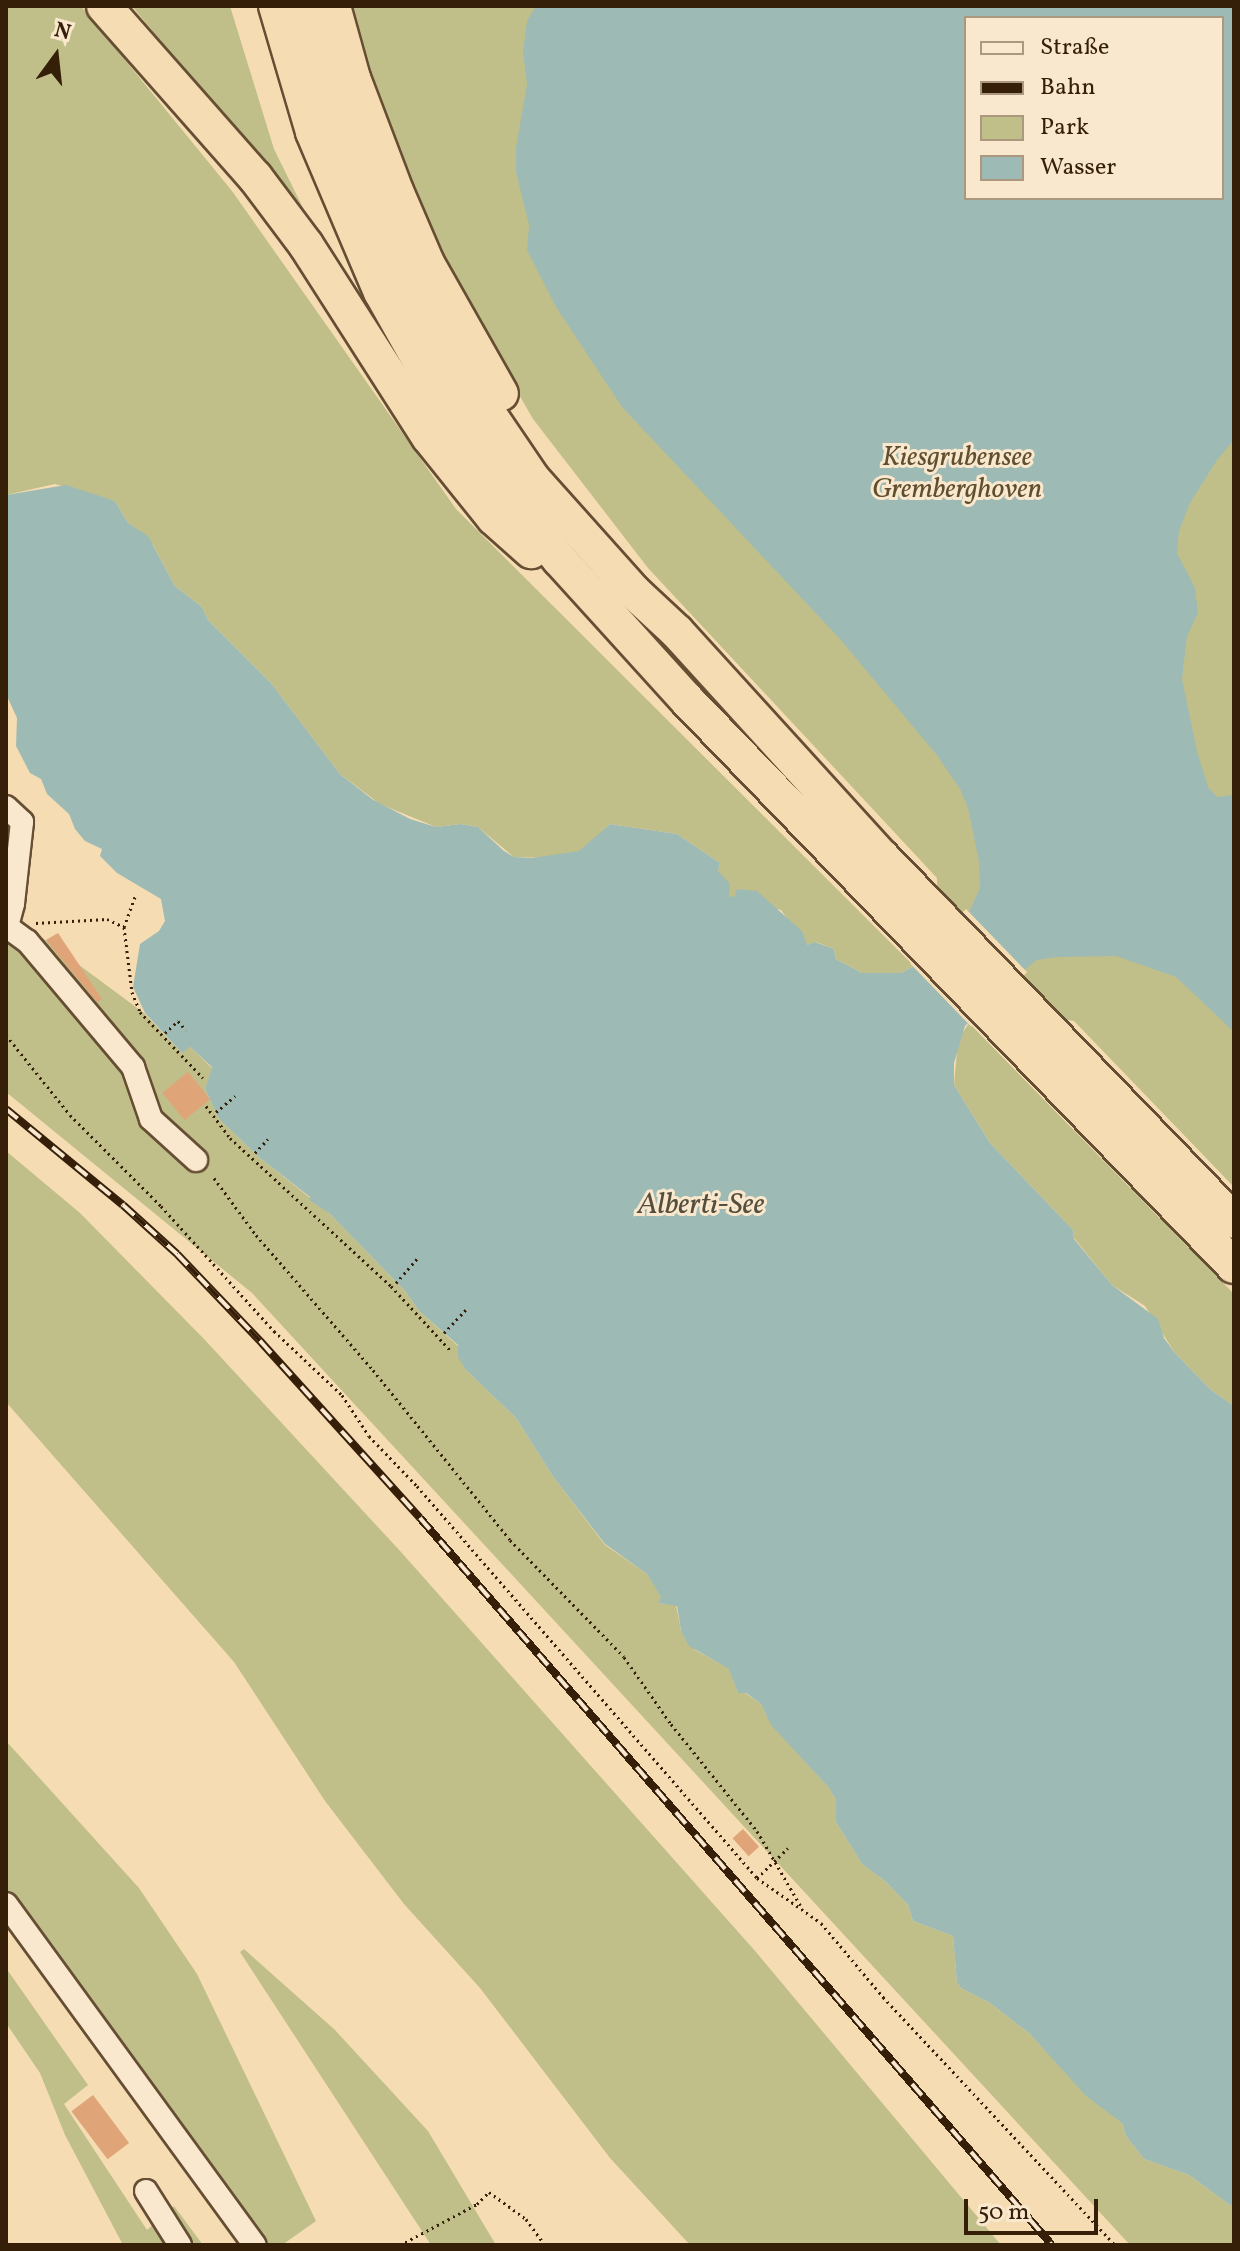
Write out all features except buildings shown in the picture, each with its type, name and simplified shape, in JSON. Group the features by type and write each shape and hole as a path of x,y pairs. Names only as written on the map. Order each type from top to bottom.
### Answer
{"highway":[{"path":"104,6 283,214 455,472 494,518 641,650 915,912 1019,1020 1234,1266"},
{"path":"276,6 313,132 344,209 381,292 434,386 511,500 641,650"},
{"path":"307,6 339,119 359,169 404,271 455,364 533,479 634,592 677,632"},
{"path":"333,6 353,78 427,263 464,332 526,433 677,632 915,912"},
{"path":"1019,1020 1234,1221"}],"lane":[{"path":"6,807 22,822 13,904 6,926 27,941 133,1067 151,1119 196,1160"},
{"path":"6,1904 255,2245"},
{"path":"146,2191 180,2245"}],"path":[{"path":"135,896 124,927 132,992 140,1012 203,1078"},
{"path":"6,926 75,918 107,919 124,927"},
{"path":"165,1033 178,1021 186,1030"},
{"path":"6,1035 70,1115 161,1206 274,1331 342,1395 369,1436 417,1486 757,1878 821,1923 883,1997 1115,2245"},
{"path":"216,1112 235,1096"},
{"path":"206,1106 230,1138 391,1286 451,1351"},
{"path":"255,1153 268,1139"},
{"path":"214,1178 256,1235 373,1370 510,1540 624,1657 671,1724 757,1831 803,1909"},
{"path":"396,1283 417,1259"},
{"path":"444,1333 468,1307"},
{"path":"757,1878 788,1848"},
{"path":"400,2245 477,2204 489,2192 526,2219 545,2245"}],"green space":[{"path":"6,6 81,6 232,191 456,509 914,966 901,973 862,973 836,959 834,949 816,942 807,945 781,910 729,897 718,871 720,863 677,834 610,824 579,852 554,858 514,857 478,827 461,824 436,827 380,804 340,774 271,683 208,620 202,607 175,586 153,545 128,523 115,501 55,484 6,495"},
{"path":"132,6 230,6 274,149 309,220"},
{"name":"Kiesgrubensee Gremberghoven","path":"347,6 1234,6 1234,1187 1074,1021 1061,1019 937,891 937,878 648,568 533,419 444,264 380,111"},
{"path":"6,911 144,1013 182,1053 189,1046 212,1068 205,1089 219,1119 260,1158 329,1213 406,1292 419,1311 458,1346 466,1370 516,1418 554,1478 605,1545 647,1574 662,1597 658,1603 676,1605 681,1631 695,1650 730,1669 738,1693 745,1693 761,1704 772,1725 829,1788 836,1800 836,1822 862,1864 886,1882 908,1905 913,1921 953,1936 957,1983 961,1988 990,2003 1030,2034 1080,2087 1122,2123 1126,2136 1144,2159 1189,2175 1234,2208 1234,2245 1130,2245 252,1293 6,1092"},
{"path":"969,1023 1234,1294 1234,1406 1211,1390 1175,1353 1145,1306 1112,1285 1074,1238 1073,1230 990,1143 954,1085 958,1040"},
{"path":"6,1151 80,1213 205,1340 401,1552 756,1952 1001,2245 690,2245 610,2158 480,1988 404,1904 325,1801 234,1662 6,1402"},
{"path":"6,1741 139,1888 197,1974 316,2221 282,2245 264,2245 6,1889"},
{"path":"244,1949 335,2030 428,2131 496,2245 431,2245 240,1952"},
{"path":"6,1968 88,2085 64,2104 147,2230 174,2206 203,2245 123,2245 65,2135 40,2073 6,2023"}],"water":[{"name":"Alberti-See","path":"536,6 1234,6 1234,440 1217,460 1190,503 1179,531 1177,553 1195,588 1198,613 1187,636 1182,679 1197,751 1208,787 1217,797 1234,795 1234,1032 1176,977 1116,956 1037,960 965,1026 954,1063 954,1085 990,1143 1073,1230 1074,1239 1112,1285 1158,1319 1164,1338 1175,1353 1211,1390 1234,1406 1234,2208 1189,2175 1144,2159 1126,2136 1122,2123 1086,2096 1030,2034 990,2003 961,1988 957,1983 953,1936 913,1921 908,1905 886,1882 862,1864 836,1822 836,1800 829,1788 771,1725 761,1704 746,1693 738,1693 729,1669 689,1646 681,1631 677,1606 658,1603 661,1597 647,1574 605,1544 554,1478 516,1418 466,1370 458,1357 458,1345 419,1311 406,1292 329,1213 309,1200 310,1197 260,1158 219,1119 205,1089 212,1067 190,1047 182,1053 145,1013 133,987 140,944 159,931 165,921 161,899 117,873 100,856 102,849 85,841 75,829 69,814 47,794 41,779 30,773 16,746 17,718 6,694 6,495 66,485 115,501 128,523 148,536 175,586 202,607 208,620 271,683 340,774 372,799 410,819 436,827 461,824 478,827 514,857 532,858 579,851 610,824 677,834 720,863 718,871 730,884 729,897 735,896 737,889 757,891 802,931 807,945 815,942 834,949 836,959 862,973 901,973 914,966 969,912 980,888 979,862 968,808 960,789 936,754 839,638 622,407 556,307 527,250 529,225 516,172 516,148 527,84 523,52 527,21"}],"pier":[{"path":"966,909 1027,972 971,1026 910,963"}],"railway":[{"path":"6,1109 123,1205 177,1254 261,1342 420,1518 1052,2245"}]}
